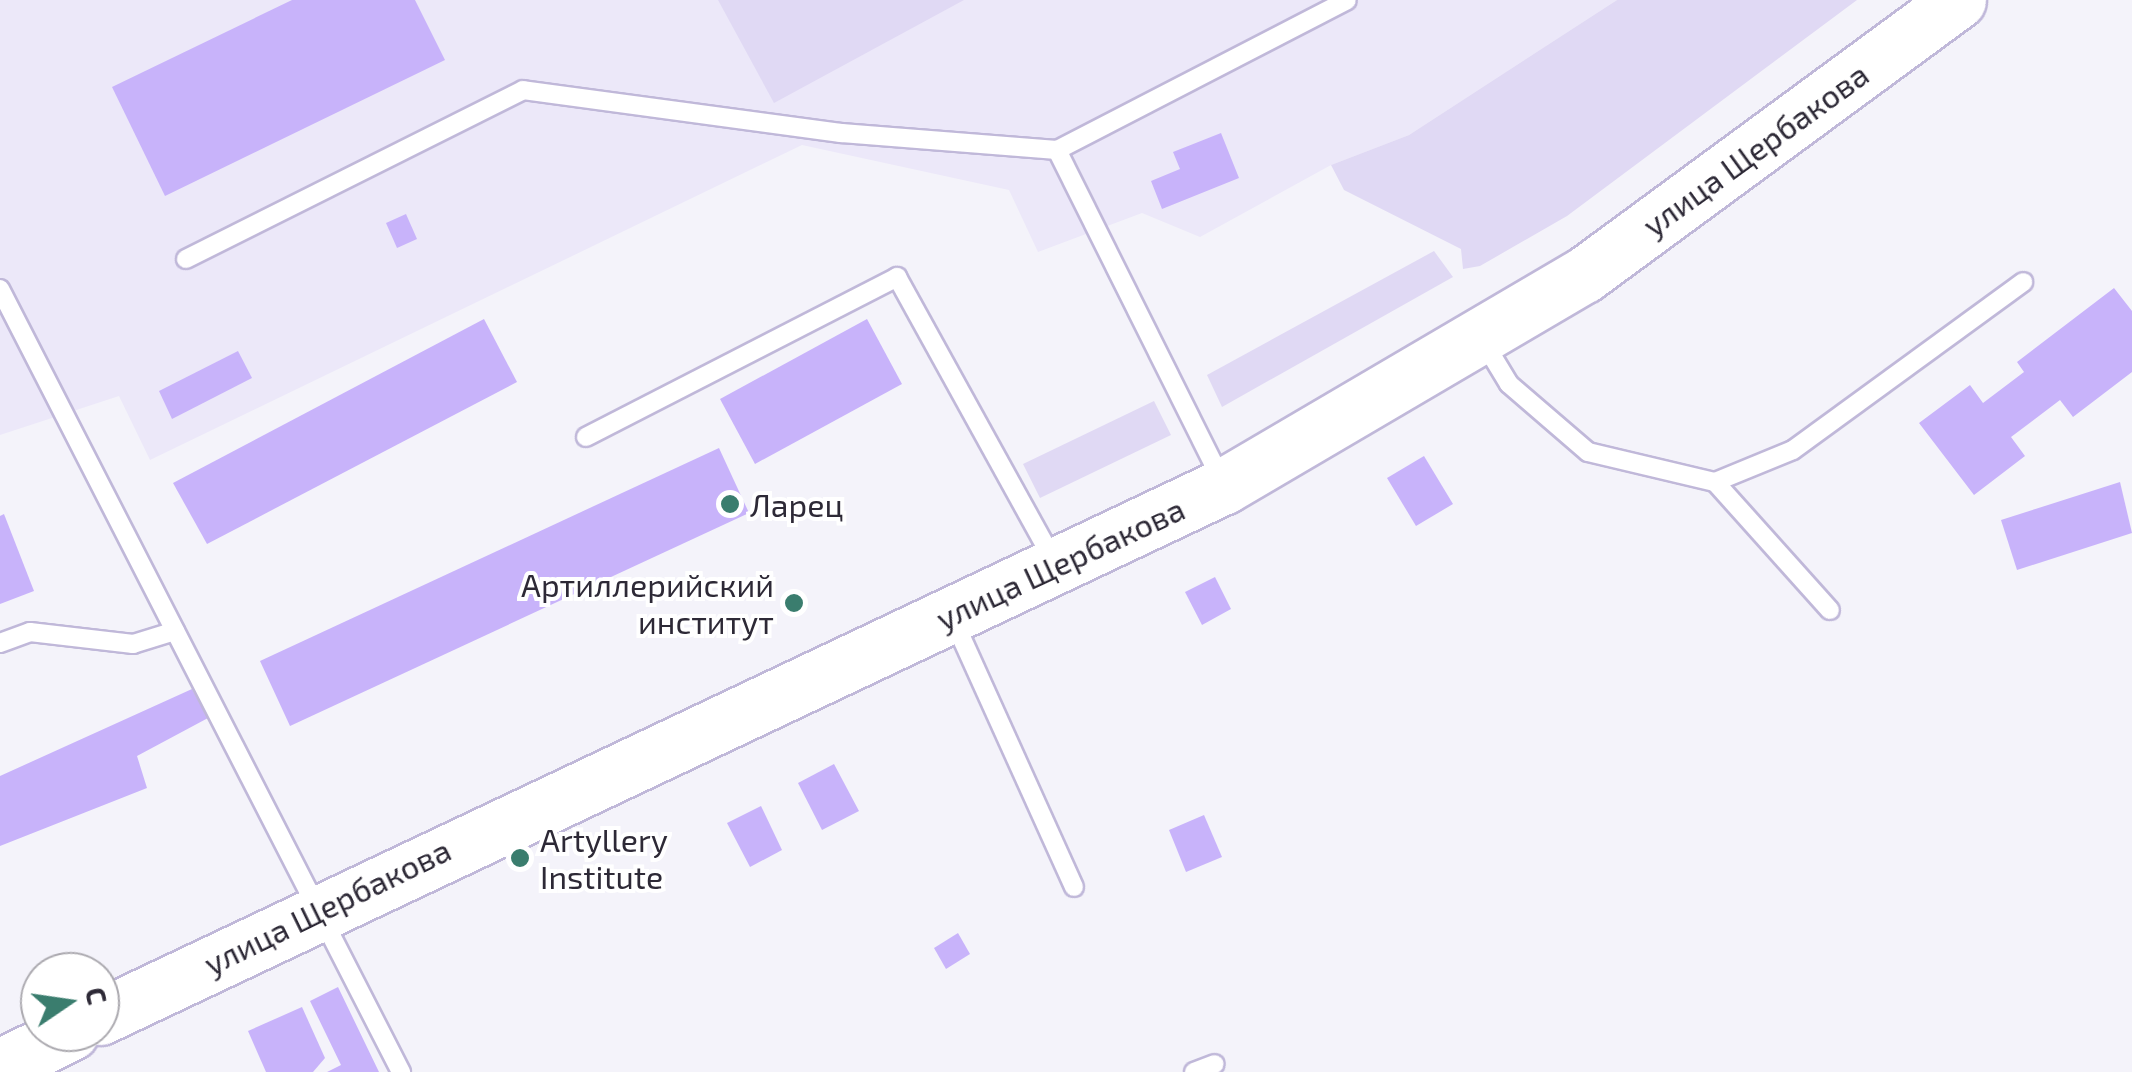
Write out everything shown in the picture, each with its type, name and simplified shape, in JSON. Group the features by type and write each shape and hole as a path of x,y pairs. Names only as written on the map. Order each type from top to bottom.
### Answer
{"main road":[{"name":"улица Щербакова","path":"120,1008 318,908 1224,486 1482,341 1958,0"},
{"path":"0,1068 32,1052"}],"lane":[{"path":"186,260 523,90 1056,150 1347,0"},
{"path":"1056,150 1224,486"},
{"path":"586,438 897,277 1055,565"},
{"path":"1715,482 1793,450 2022,282"},
{"path":"0,289 401,1072"},
{"path":"1482,341 1509,384 1588,452 1715,482 1830,610"},
{"path":"951,614 1074,887"},
{"path":"0,644 30,632 133,644 175,631"},
{"path":"1194,1072 1215,1064"}],"shaded area":[{"path":"0,0 1617,0 1409,135 1331,165 1200,237 1142,213 1038,252 1009,190 802,145 150,460 119,396 0,435"},
{"path":"718,0 964,0 774,103"},
{"path":"1617,0 1857,0 1567,216 1480,266 1463,269 1461,249 1344,190 1331,165 1409,135"},
{"path":"1434,251 1453,277 1222,407 1207,375"},
{"path":"1154,401 1171,435 1040,498 1023,464"}],"building":[{"path":"292,0 415,0 445,60 165,196 112,87"},
{"path":"1221,133 1239,178 1162,209 1151,181 1180,169 1173,152"},
{"path":"406,214 417,239 397,248 386,223"},
{"path":"2114,288 2132,311 2132,372 2073,417 2060,400 2011,437 2025,456 1974,495 1919,423 1970,385 1983,403 2024,372 2017,362"},
{"path":"484,319 517,382 207,544 173,483"},
{"path":"867,319 902,384 755,464 720,399"},
{"path":"238,351 252,378 172,419 159,391"},
{"path":"719,448 749,513 290,726 260,661"},
{"path":"1424,456 1453,504 1416,526 1387,478"},
{"path":"2120,482 2132,533 2017,570 2001,520"},
{"path":"4,514 34,591 0,604 0,516"},
{"path":"1215,577 1231,609 1202,625 1185,592"},
{"path":"192,689 208,718 137,756 147,788 0,846 0,776"},
{"path":"834,764 859,811 822,830 798,783"},
{"path":"761,806 782,850 750,867 727,823"},
{"path":"1204,815 1222,857 1186,872 1169,830"},
{"path":"958,933 970,954 946,969 934,948"},
{"path":"338,987 379,1072 327,1072 341,1065 310,1001"},
{"path":"302,1007 325,1058 313,1072 266,1072 248,1031"}],"place":[{"name":"Ларец","path":"730,504"},
{"name":"Артиллерийский институт","path":"794,603"},
{"name":"Artyllery Institute","path":"520,858"}]}
